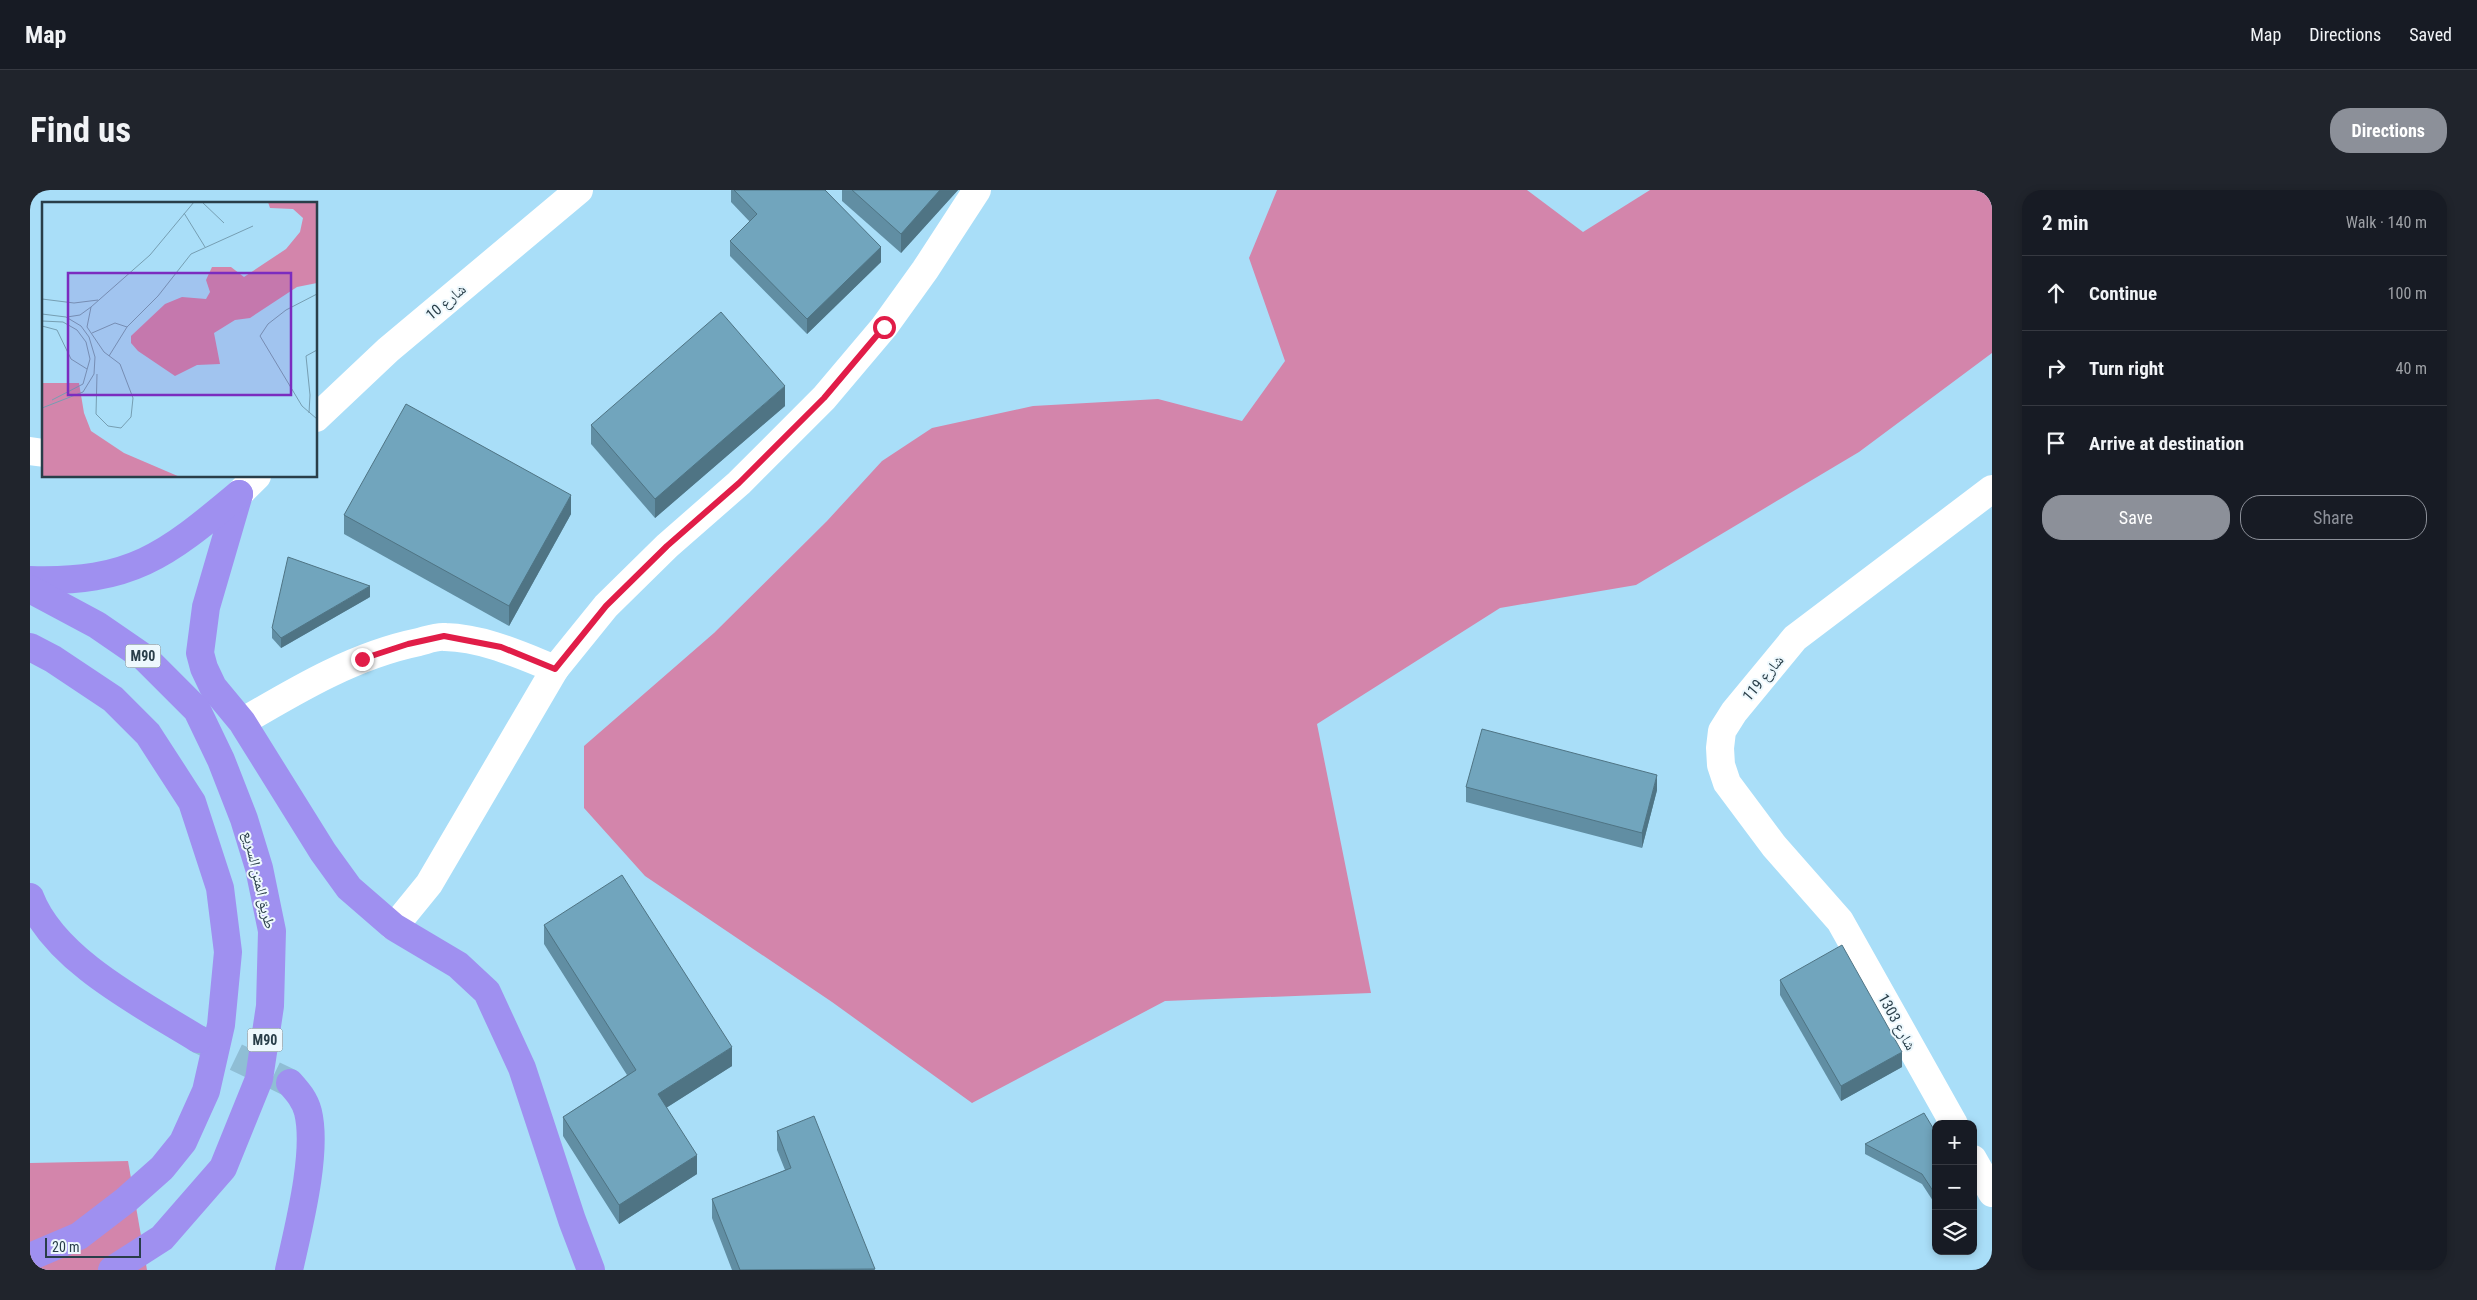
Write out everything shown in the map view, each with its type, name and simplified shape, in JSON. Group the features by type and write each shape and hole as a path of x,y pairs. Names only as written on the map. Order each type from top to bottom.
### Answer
{"highway":[{"path":"30,580 94,577 139,566 191,534 249,484"},
{"path":"249,484 205,616 200,654 204,668 213,687 242,722 323,852 348,888 394,927 458,965 487,992 522,1068 572,1220 591,1270"},
{"name":"طريق المتن السريع","path":"30,589 97,624 145,658 188,698 197,710 222,760 244,819 259,868 272,931 270,1006 260,1079 223,1168 162,1238 112,1270"},
{"path":"30,647 53,659 113,698 148,734 192,802 220,888 228,952 221,1025 206,1091 184,1142 162,1168 126,1200 79,1236 30,1257"},
{"path":"188,698 213,687"},
{"path":"30,897 61,945 68,951 104,981 198,1039"},
{"path":"289,1270 304,1202 310,1130 308,1113 302,1097 290,1083"}],"street":[{"name":"شارع 10","path":"318,416 388,350 579,190"},
{"path":"394,927 430,884 555,669 606,606 667,546 739,483 824,398 884,327 925,270 977,190"},
{"name":"شارع 119","path":"1840,921 1780,852 1727,783 1721,765 1722,731 1734,712 1795,638 1992,489"},
{"path":"242,722 305,685 362,659 408,644 444,636 501,647 555,669"},
{"name":"شارع 1303","path":"1840,921 1952,1120"},
{"path":"1977,1165 1992,1193"}],"shaded area":[{"path":"1277,190 1527,190 1583,232 1650,190 1992,190 1992,353 1859,452 1636,585 1500,608 1317,724 1371,993 1165,1001 972,1103 832,1002 645,876 584,808 584,746 714,633 827,521 882,461 932,428 1033,406 1158,399 1242,421 1285,361 1249,258"},
{"path":"128,1161 147,1270 30,1270 30,1163"}],"building":[{"path":"734,190 825,190 881,247 807,319 730,241 757,214"},
{"path":"852,190 940,190 901,234"},
{"path":"721,312 785,386 655,499 591,425"},
{"path":"406,404 571,495 509,606 344,515"},
{"path":"288,557 370,586 281,638 272,628"},
{"path":"1482,729 1657,775 1642,833 1466,787"},
{"path":"622,875 732,1047 658,1094 697,1155 619,1205 563,1117 636,1070 544,925"},
{"path":"1842,945 1902,1052 1841,1086 1780,980"},
{"path":"1924,1113 1932,1126 1932,1189 1922,1174 1865,1144"},
{"path":"814,1116 875,1269 740,1270 712,1199 791,1168 777,1131"}],"tunnel":[{"path":"198,1039 290,1083"}],"route":[{"path":"362,659 408,644 444,636 501,647 555,669 606,606 667,546 739,483 824,398 884,327"}]}
